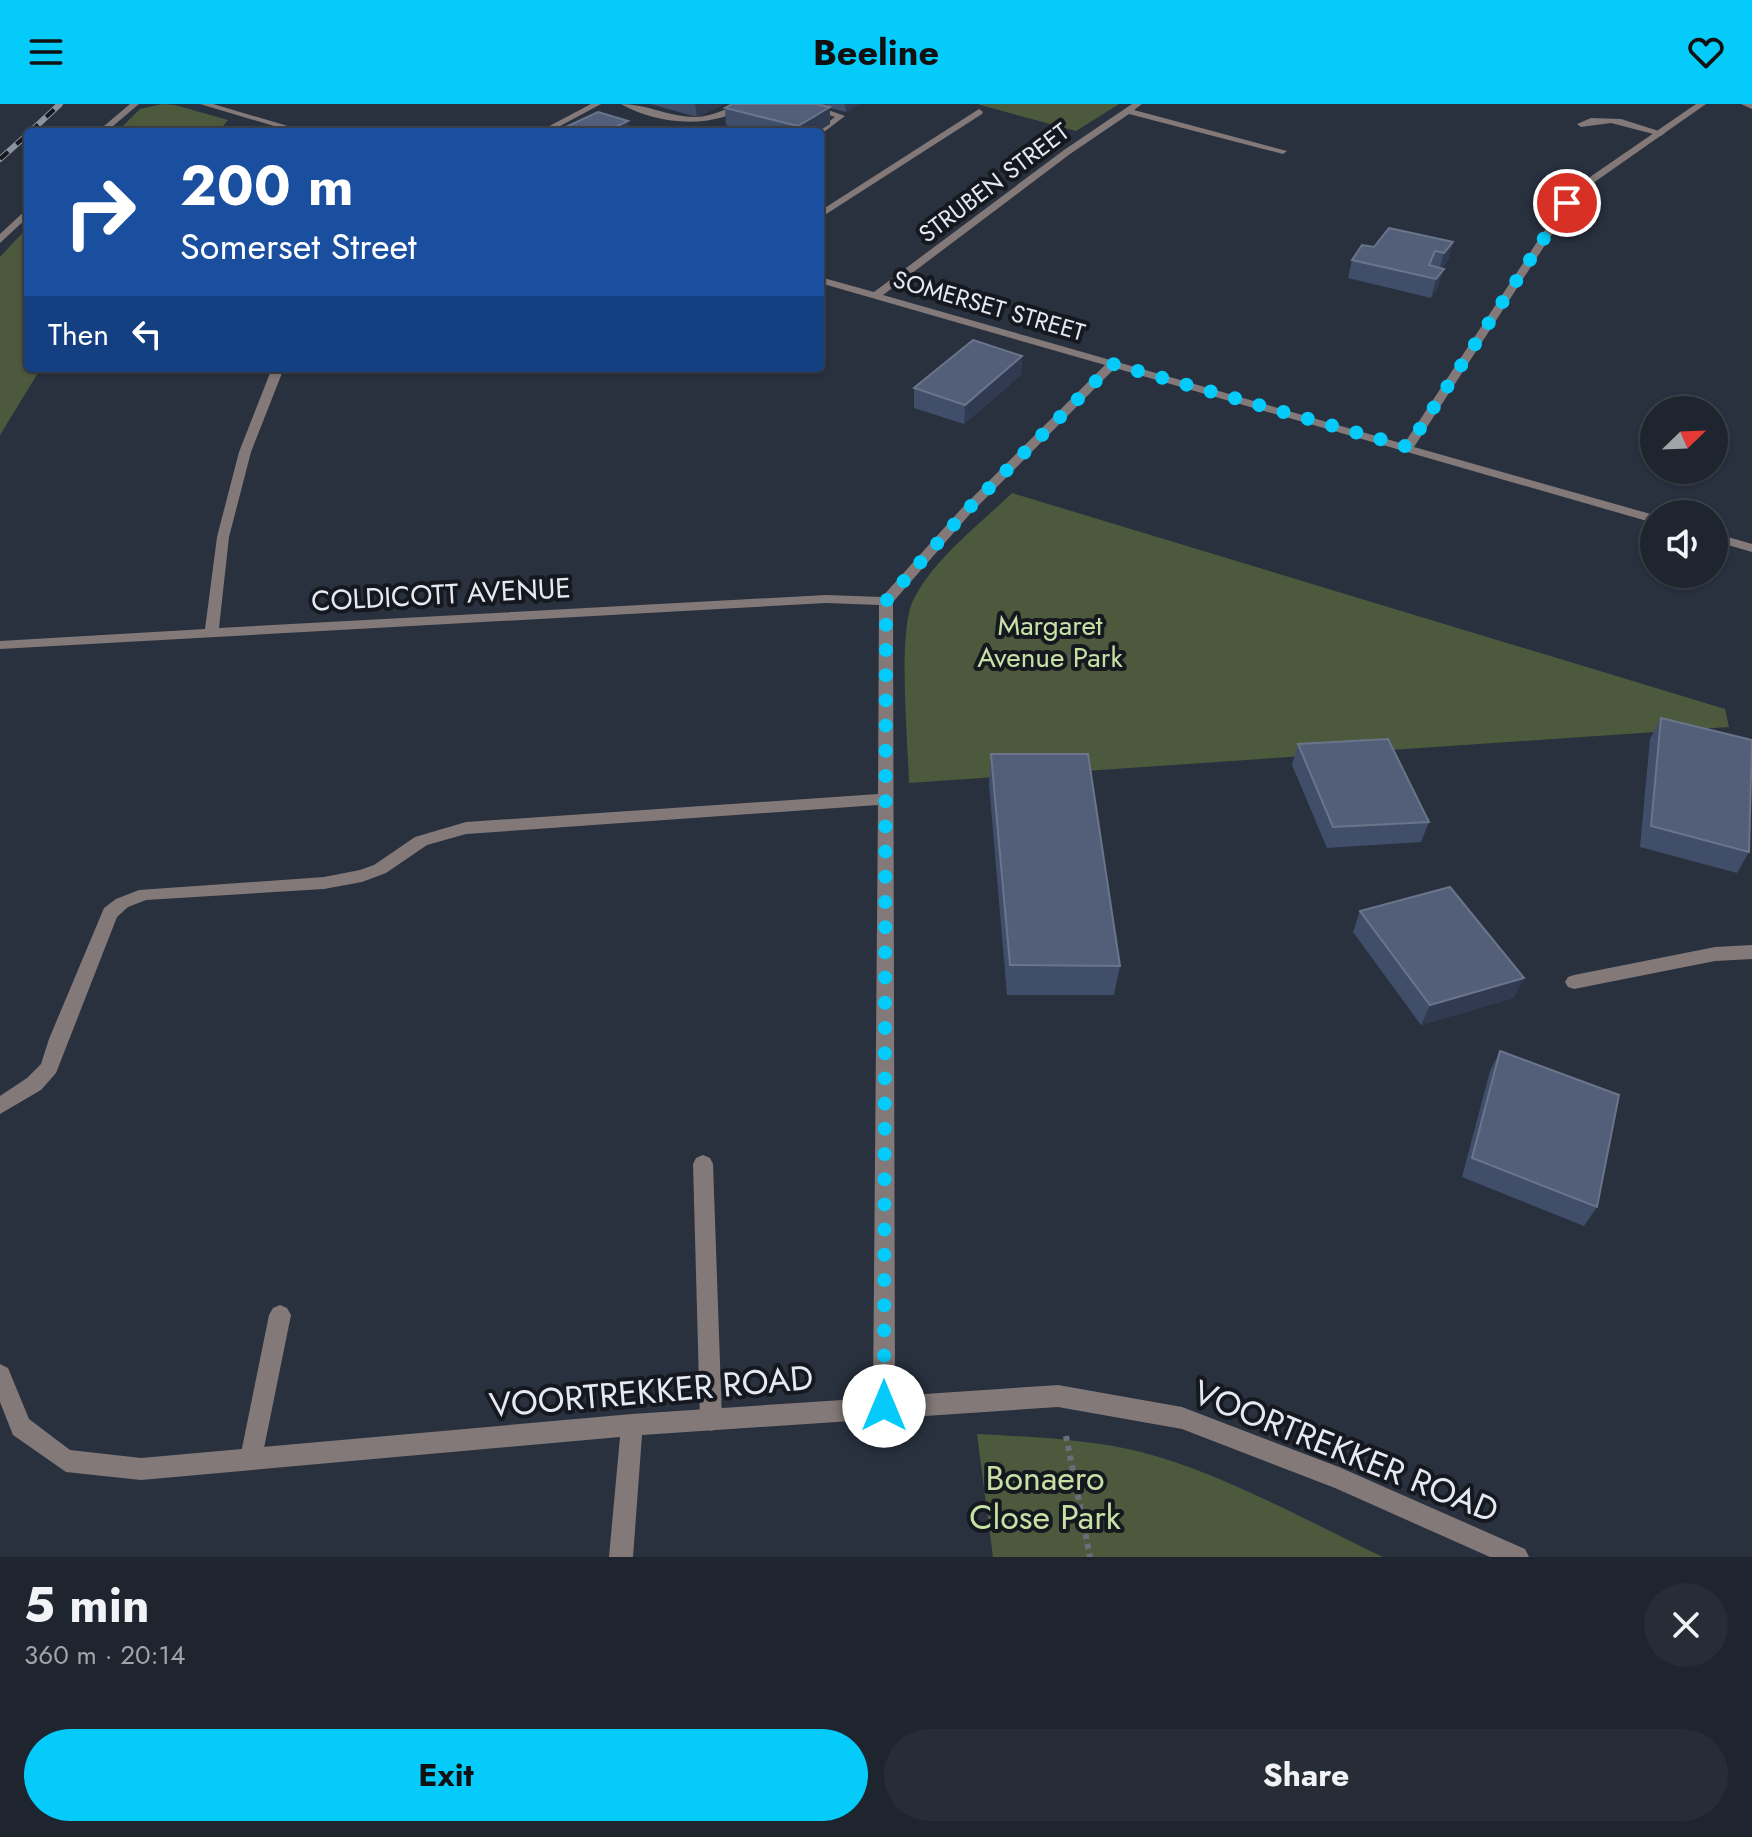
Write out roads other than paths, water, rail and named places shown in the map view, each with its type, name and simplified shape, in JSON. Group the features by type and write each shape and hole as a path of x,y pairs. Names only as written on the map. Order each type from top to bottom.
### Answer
{"street":[{"path":"106,128 135,104"},
{"path":"204,104 290,128"},
{"path":"550,128 597,104"},
{"path":"625,104 688,121 702,121 721,117 746,104"},
{"path":"802,104 841,116 824,129"},
{"name":"STRUBEN STREET","path":"875,296 1067,152 1138,104"},
{"path":"1408,447 1567,203 1593,179 1702,104"},
{"path":"1745,104 1752,106"},
{"path":"1127,111 1283,151"},
{"path":"824,212 979,112"},
{"path":"1581,124 1592,119 1609,120 1661,133"},
{"path":"0,240 24,215"},
{"name":"SOMERSET STREET","path":"824,281 1640,515"},
{"path":"884,1406 886,601 966,511 1113,364"},
{"path":"212,633 223,537 245,452 276,372"},
{"path":"1728,541 1752,548"},
{"name":"COLDICOTT AVENUE","path":"0,645 826,599 886,601"},
{"path":"0,1106 34,1084 49,1068 101,928 110,913 122,903 145,894 324,883 362,876 380,869 421,841 466,828 884,799"},
{"path":"1574,982 1715,954 1752,952"},
{"path":"703,1164 711,1420"},
{"path":"251,1458 280,1315"},
{"name":"VOORTREKKER ROAD","path":"0,1375 21,1427 66,1461 141,1469 632,1425 1058,1396 1182,1418 1339,1478 1517,1557"},
{"path":"621,1557 632,1425"}],"railway":[{"path":"34,128 60,104"},
{"path":"0,159 24,138"}],"park label":[{"name":"Margaret Avenue Park","path":"1050,641"},
{"name":"Bonaero Close Park","path":"1045,1498"}]}
